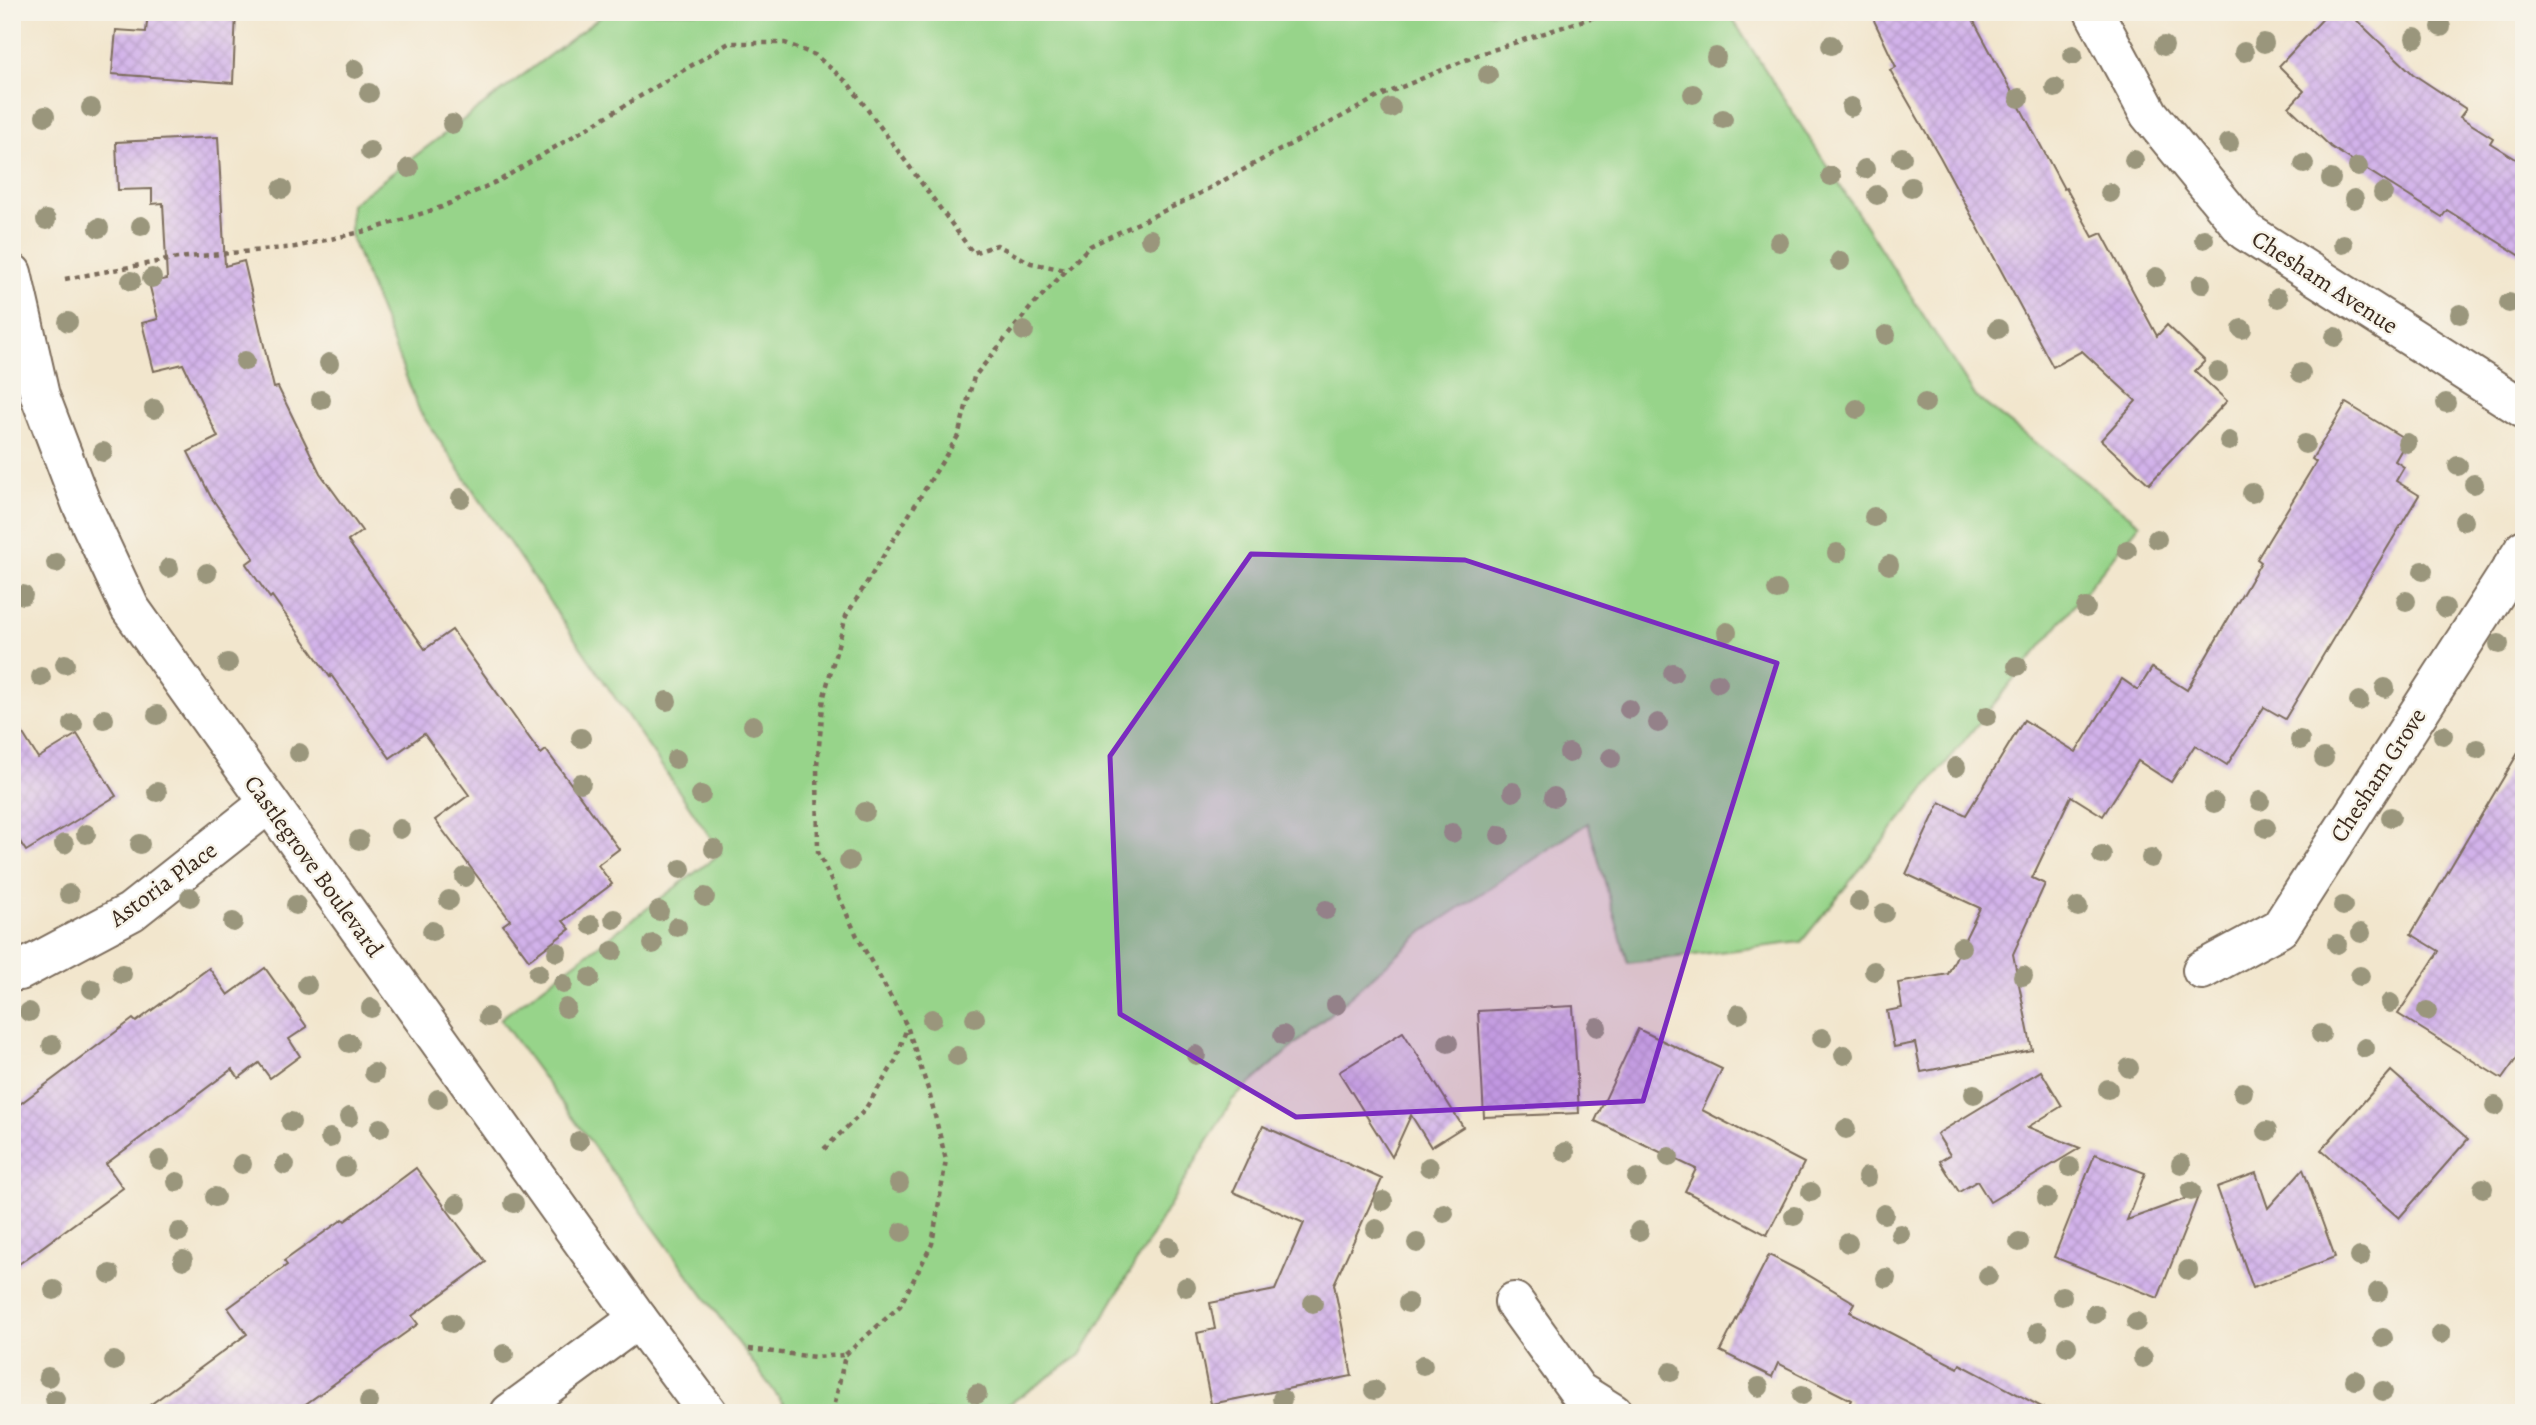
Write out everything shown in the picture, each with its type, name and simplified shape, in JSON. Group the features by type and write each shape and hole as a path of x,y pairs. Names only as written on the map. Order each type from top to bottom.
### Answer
{"street":[{"name":"Chesham Avenue","path":"2094,12 2149,114 2245,231 2524,409"},
{"name":"Castlegrove Boulevard","path":"12,273 40,396 81,503 130,608 708,1413"},
{"name":"Chesham Grove","path":"2202,970 2280,928 2524,549"},
{"name":"Astoria Place","path":"12,972 20,971 131,912 269,803"},
{"path":"1514,1302 1578,1391 1613,1413"},
{"path":"510,1413 638,1319"}],"path":[{"path":"833,1413 845,1355 900,1306 932,1244 946,1160 929,1092 907,1026 857,936 818,852 817,765 824,696 846,616 958,436 974,377 1031,307 1090,246 1191,198 1378,97 1480,54 1609,12"},
{"path":"65,278 178,258 246,254 295,247 370,230 442,207 502,179 729,43 785,43 815,55 848,83 974,253 997,245 1031,263 1066,270"},
{"path":"824,1149 864,1111 896,1060 907,1026"},
{"path":"749,1349 815,1357 845,1355"}],"highlighted area":[{"path":"1251,554 1465,560 1777,663 1643,1101 1296,1117 1120,1014 1110,756"}],"green space":[{"path":"607,12 1728,12 1976,397 2140,524 1801,942 1628,963 1588,823 1423,932 1232,1100 1081,1355 996,1413 790,1413 500,1019 721,853 420,412 350,234 351,204"}],"building":[{"path":"148,12 236,12 233,83 112,74 116,30 146,32"},
{"path":"1870,12 1969,12 2064,189 2066,188 2093,237 2102,233 2157,336 2167,325 2205,361 2195,371 2227,401 2149,484 2101,440 2136,401 2082,351 2053,367 1890,70 1896,67"},
{"path":"2329,12 2348,12 2413,74 2466,109 2460,117 2493,138 2490,143 2524,164 2524,258 2447,210 2442,217 2331,147 2289,107 2304,91 2279,66"},
{"path":"218,137 225,266 244,261 274,388 278,387 320,473 362,531 348,541 425,649 452,630 541,754 546,750 619,849 598,865 612,884 563,921 570,929 529,960 503,925 510,920 435,820 469,795 424,734 390,758 272,596 270,598 246,564 254,558 211,497 188,452 218,437 183,364 154,371 142,323 158,319 149,283 167,279 163,203 152,204 152,189 118,190 116,142"},
{"path":"2346,403 2407,440 2395,461 2404,467 2396,481 2419,495 2285,719 2264,707 2227,765 2195,745 2171,782 2138,761 2103,816 2071,796 2032,878 2045,884 2013,954 2032,1050 1921,1072 1915,1043 1894,1047 1887,1011 1902,1008 1898,983 1948,974 1980,908 1906,874 1940,802 1966,815 2024,720 2076,752 2122,679 2138,690 2152,668 2187,690 2261,562 2257,559 2316,462 2312,459"},
{"path":"12,716 38,758 77,734 116,796 26,851 12,829"},
{"path":"2524,743 2524,1048 2502,1079 2398,1014 2439,951 2411,934"},
{"path":"209,968 228,995 265,968 307,1027 289,1039 300,1056 270,1078 259,1063 239,1078 232,1069 106,1164 123,1188 12,1269 12,1110 133,1019 136,1022"},
{"path":"1573,1006 1579,1113 1484,1117 1478,1011"},
{"path":"1638,1029 1722,1069 1702,1110 1804,1163 1767,1235 1685,1191 1696,1169 1595,1121"},
{"path":"1403,1032 1463,1127 1431,1147 1411,1115 1392,1157 1339,1072"},
{"path":"2041,1071 2062,1106 2028,1127 2080,1148 1990,1202 1977,1181 1959,1192 1940,1161 1950,1155 1937,1134"},
{"path":"2391,1071 2468,1139 2399,1218 2321,1150"},
{"path":"1263,1126 1382,1179 1334,1284 1352,1376 1211,1404 1197,1333 1215,1329 1210,1303 1275,1290 1304,1223 1233,1192"},
{"path":"2095,1154 2145,1173 2127,1220 2199,1194 2158,1298 2054,1257"},
{"path":"416,1168 486,1262 412,1316 418,1324 293,1413 139,1413 247,1334 228,1308 287,1265 284,1261 343,1219 345,1221"},
{"path":"2303,1169 2335,1257 2253,1288 2217,1187 2256,1173 2268,1208"},
{"path":"1769,1255 1855,1303 1850,1312 1958,1368 1960,1364 2053,1413 1845,1413 1851,1400 1778,1363 1772,1377 1720,1351"}]}
